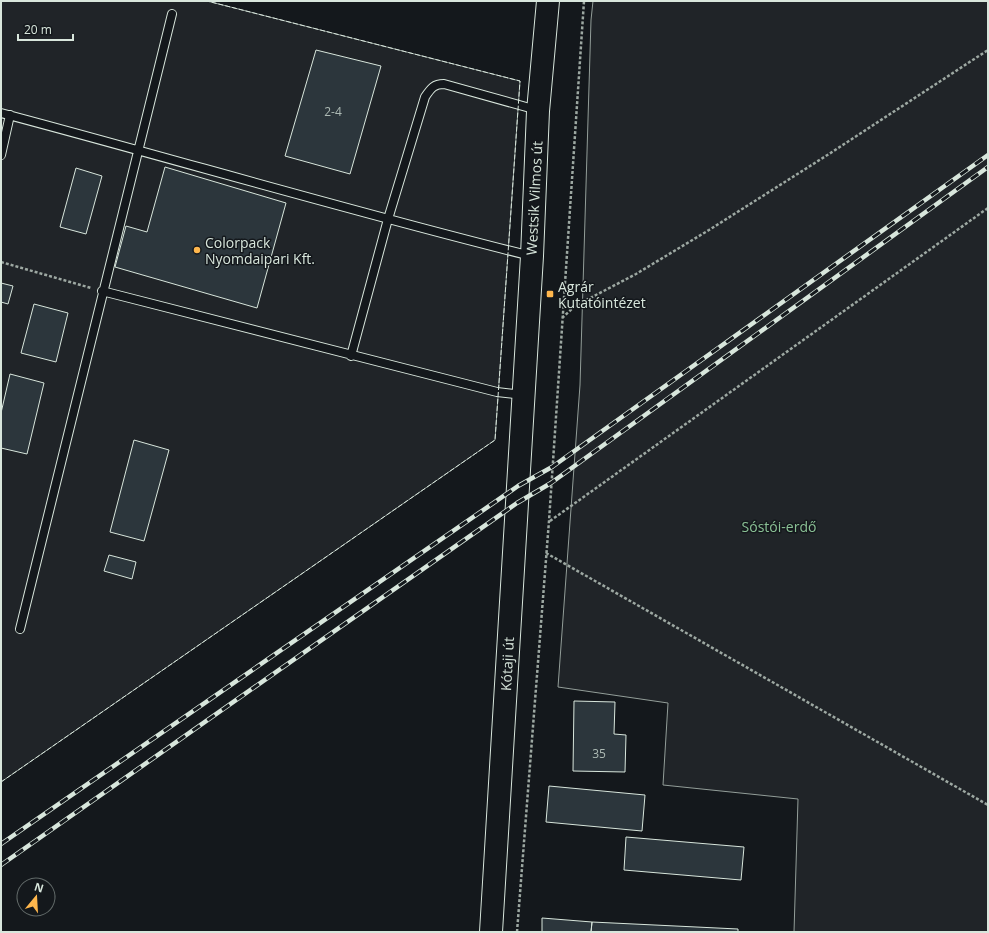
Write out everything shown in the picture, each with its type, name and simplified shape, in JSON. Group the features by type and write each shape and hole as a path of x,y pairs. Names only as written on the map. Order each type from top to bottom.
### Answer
{"main road":[{"name":"Westsik Vilmos út","path":"524,396 538,111 548,1"},
{"name":"Kótaji út","path":"491,932 524,396"}],"lane":[{"path":"20,629 137,148 172,14"},
{"path":"351,356 388,219 425,97 436,84 444,84 538,111"},
{"path":"1,113 137,148 388,219 532,256"},
{"path":"1,155 10,115"},
{"path":"102,291 351,356 497,392 524,396"}],"path":[{"path":"517,932 546,552 550,521 562,318 584,1"},
{"path":"562,318 575,306 636,274 710,230 988,50"},
{"path":"550,521 988,208"},
{"path":"1,262 102,291"},
{"path":"546,552 988,805"}],"green space":[{"path":"1,1 207,1 520,81 495,440 1,782"},
{"name":"Sóstói-erdő","path":"593,1 988,1 988,932 794,932 798,799 663,785 668,703 558,687 580,385 591,20"}],"building":[{"path":"316,50 381,66 350,174 285,156"},
{"name":"Colorpack Nyomdaipari Kft.","path":"165,167 286,203 257,308 115,267 126,226 147,232"},
{"path":"76,168 102,176 86,234 60,227"},
{"path":"1,283 13,286 8,304 1,302"},
{"path":"34,304 68,313 56,362 21,353"},
{"path":"10,374 44,383 27,454 1,448 1,413"},
{"path":"134,440 169,450 144,541 110,532"},
{"path":"109,555 136,562 132,579 104,571"},
{"path":"574,701 615,702 614,734 626,735 625,772 573,771"},
{"path":"549,786 645,795 642,831 546,822"},
{"path":"626,837 744,847 741,880 624,870"},
{"path":"542,918 592,922 591,932 542,932"},
{"path":"592,922 738,929 738,932 591,932"}],"railway":[{"path":"1,844 518,486 552,467 988,155"},
{"path":"1,865 517,503 551,483 988,167"}],"fence":[{"path":"1,782 495,440 520,81 207,1"}],"place":[{"name":"Colorpack Nyomdaipari Kft.","path":"197,250"},
{"name":"Agrár Kutatóintézet","path":"550,294"}]}
